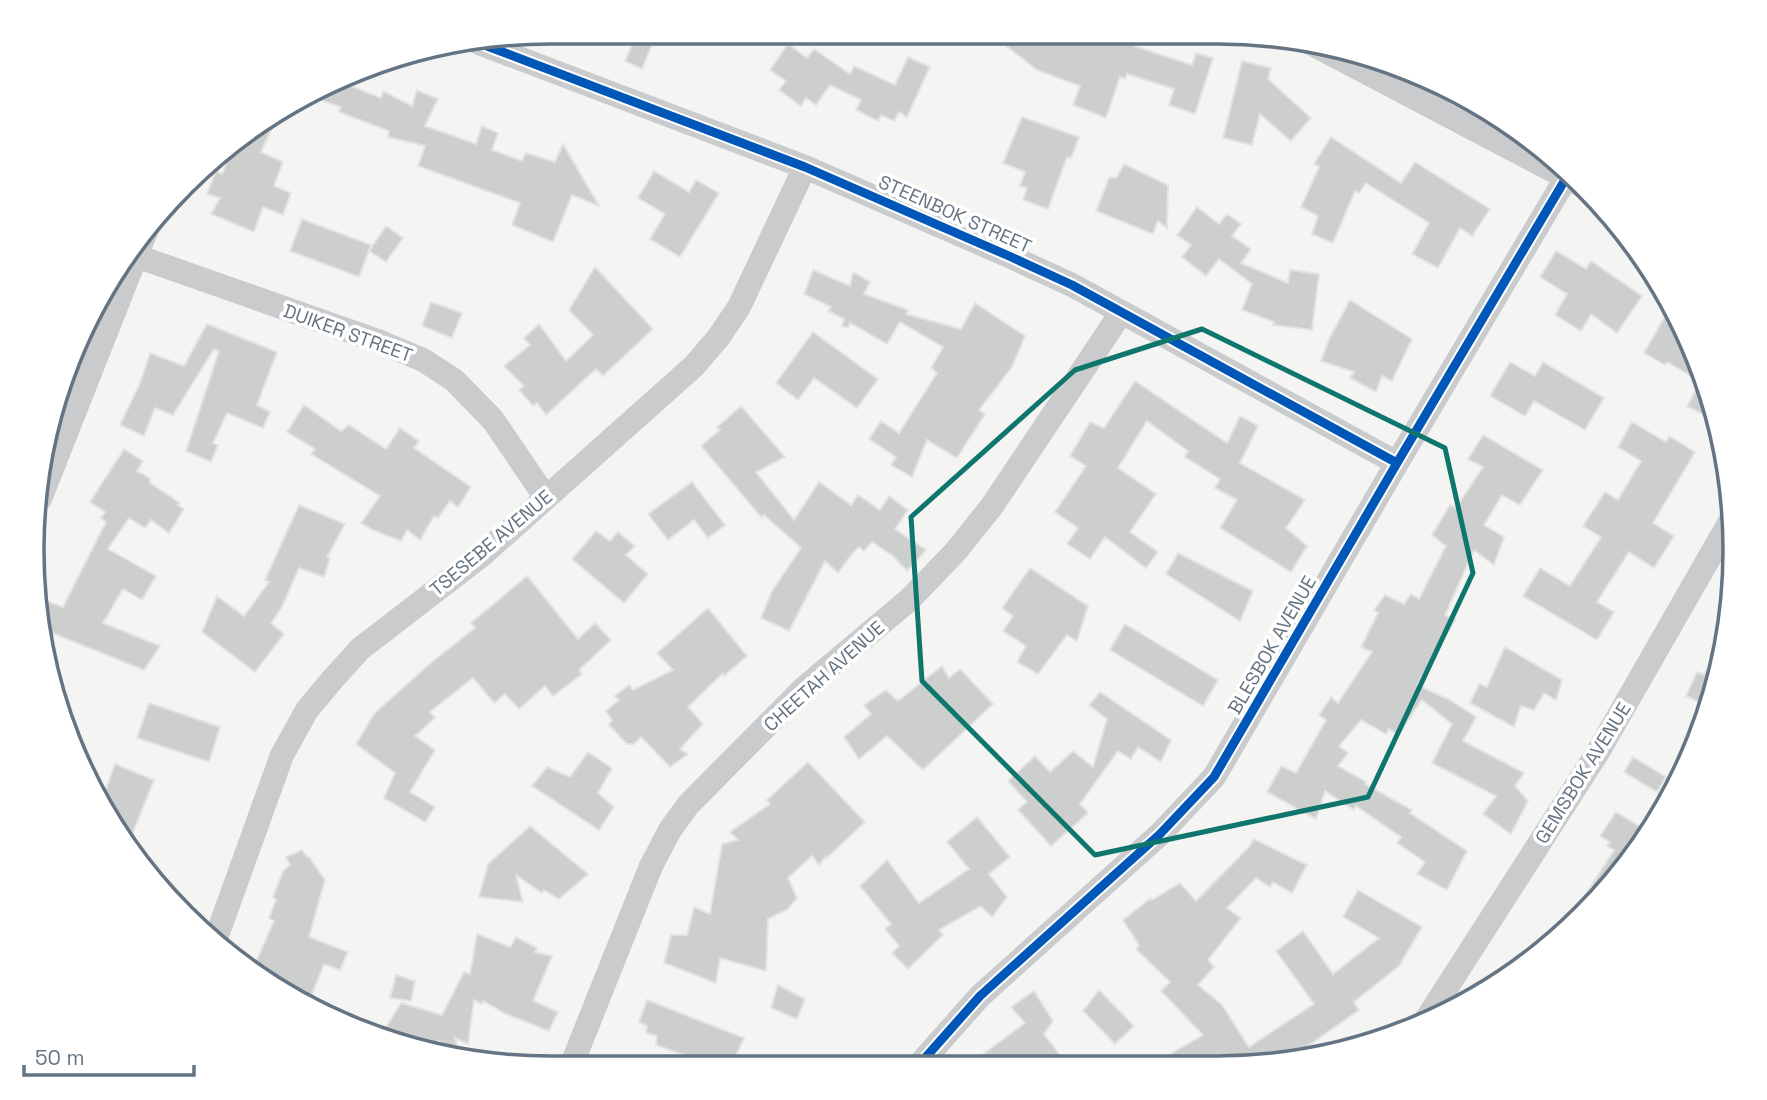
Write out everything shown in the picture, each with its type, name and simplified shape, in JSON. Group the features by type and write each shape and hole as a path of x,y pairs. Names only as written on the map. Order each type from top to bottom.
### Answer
{"street":[{"name":"STEENBOK STREET","path":"491,47 805,167 1009,256 1121,313 1397,463"},
{"path":"1342,60 1545,164"},
{"name":"TSESEBE AVENUE","path":"218,933 282,755 307,710 360,649 482,555 694,366 718,338 739,307 805,167"},
{"name":"BLESBOK AVENUE","path":"927,1056 980,996 1160,834 1214,777 1397,463 1569,187"},
{"name":"DUIKER STREET","path":"138,257 378,341 423,360 454,380 493,420 546,498"},
{"path":"49,475 133,263"},
{"name":"CHEETAH AVENUE","path":"576,1056 651,866 670,830 688,805 803,689 910,598 956,551 992,506 1121,313"},
{"name":"GEMSBOK AVENUE","path":"1434,1007 1598,752 1723,535"}],"highlighted area":[{"path":"1202,329 1445,448 1473,573 1368,797 1095,855 922,681 911,517 1075,370"}],"building":[{"path":"633,44 652,44 642,69 625,61"},
{"path":"788,44 807,58 814,49 850,74 854,66 895,85 908,57 930,67 907,117 899,112 894,121 881,115 878,121 856,110 861,100 830,85 816,105 806,98 801,106 779,90 786,81 770,70"},
{"path":"1004,44 1135,44 1134,46 1192,65 1196,53 1213,58 1195,114 1169,105 1174,89 1127,74 1125,79 1120,77 1106,118 1073,105 1080,86 1037,70"},
{"path":"1242,61 1271,68 1268,79 1311,118 1291,141 1260,114 1252,145 1223,138"},
{"path":"349,85 381,98 383,91 412,106 417,90 438,99 425,126 476,144 482,126 498,133 492,150 522,161 526,153 555,162 563,144 599,206 572,195 553,242 512,225 520,203 418,166 425,146 388,137 389,131 339,112 341,107 319,100"},
{"path":"1022,117 1079,137 1071,158 1067,157 1048,209 1023,200 1027,188 1020,186 1025,172 1003,163"},
{"path":"272,127 261,152 283,162 274,186 291,193 283,215 263,207 254,232 211,214 220,198 207,194 216,171 222,174 228,159"},
{"path":"1331,137 1401,183 1415,162 1490,209 1472,236 1460,228 1438,268 1412,254 1429,223 1366,183 1359,193 1355,191 1333,243 1312,234 1318,216 1301,207 1319,167 1314,164"},
{"path":"1124,164 1168,185 1167,228 1158,221 1153,234 1096,211 1109,178 1117,177"},
{"path":"654,171 689,192 696,180 719,193 680,257 650,239 665,214 638,198"},
{"path":"1197,207 1219,224 1227,214 1241,224 1232,236 1251,249 1241,263 1288,283 1290,270 1319,274 1312,330 1273,325 1274,322 1242,310 1252,284 1219,259 1206,276 1182,257 1191,245 1177,235"},
{"path":"302,219 371,245 359,277 290,251"},
{"path":"386,226 403,238 386,262 369,251"},
{"path":"1556,251 1586,269 1591,261 1642,296 1617,333 1591,314 1581,331 1555,315 1567,294 1540,277"},
{"path":"595,267 653,329 603,376 596,369 546,415 537,403 533,406 519,390 524,386 504,366 530,345 524,338 539,324 566,361 593,335 569,310"},
{"path":"813,270 850,286 853,272 870,282 864,294 908,310 906,314 961,329 975,303 1025,336 1012,367 979,410 985,414 957,458 927,440 912,477 891,465 896,457 869,439 881,421 899,433 937,373 931,368 943,347 900,322 887,344 850,323 848,328 842,326 844,319 828,311 831,307 804,294"},
{"path":"1350,300 1412,339 1392,381 1382,376 1376,392 1350,378 1354,372 1321,361 1329,339"},
{"path":"431,302 462,313 452,338 422,326"},
{"path":"1665,316 1692,377 1667,362 1665,365 1644,353"},
{"path":"207,324 277,352 257,405 270,412 263,428 227,413 213,443 218,445 211,462 186,451 219,351 214,349 173,415 155,408 144,436 120,425 140,383 150,353 184,366"},
{"path":"813,332 878,379 857,408 814,378 798,400 776,383"},
{"path":"1510,362 1535,376 1543,362 1604,398 1585,430 1534,401 1525,416 1490,396"},
{"path":"1135,381 1227,443 1240,416 1258,426 1240,463 1305,500 1286,528 1307,546 1291,572 1220,528 1237,500 1215,488 1220,479 1185,457 1188,451 1147,421 1118,468 1156,494 1130,532 1158,552 1146,568 1105,537 1090,559 1067,544 1078,528 1055,512 1086,466 1070,456 1090,422 1104,428"},
{"path":"1697,389 1705,416 1687,406"},
{"path":"304,405 341,431 349,425 386,449 400,428 419,441 414,448 471,487 458,507 450,501 438,518 434,516 420,540 407,530 401,541 373,530 361,523 380,496 311,454 315,449 287,432"},
{"path":"741,406 785,457 756,472 794,520 819,482 851,505 858,495 880,510 889,496 908,510 895,529 926,550 907,571 893,556 872,542 864,551 859,547 838,573 825,561 789,631 761,618 772,591 801,548 764,515 762,518 701,446 720,430 717,427"},
{"path":"1632,422 1666,442 1669,436 1695,452 1653,523 1674,536 1654,568 1629,552 1597,602 1614,612 1597,640 1523,596 1540,568 1570,586 1601,537 1583,526 1605,492 1618,500 1641,461 1618,447"},
{"path":"1483,435 1543,470 1520,505 1502,495 1484,525 1504,537 1494,565 1474,550 1445,615 1455,620 1417,685 1450,700 1476,717 1463,741 1524,773 1515,786 1528,801 1511,834 1483,814 1496,796 1432,763 1452,724 1422,700 1398,735 1389,729 1386,734 1361,720 1339,746 1348,753 1338,766 1412,810 1410,813 1467,851 1447,890 1417,874 1425,862 1397,843 1401,837 1356,806 1354,810 1325,791 1316,819 1267,792 1281,766 1296,773 1326,720 1319,715 1331,697 1338,703 1372,652 1361,647 1378,613 1374,610 1385,595 1404,604 1411,594 1419,599 1446,546 1432,535 1450,505 1456,508 1483,467 1468,459"},
{"path":"124,449 143,461 137,471 150,478 150,483 180,503 178,505 184,509 169,533 151,520 145,528 129,518 108,549 156,576 142,600 123,589 103,623 160,646 144,670 50,632 47,601 63,607 106,522 101,518 105,512 90,502"},
{"path":"692,482 725,525 708,538 694,520 668,540 648,514"},
{"path":"299,505 345,524 327,557 330,558 324,577 299,568 282,607 271,623 284,634 255,672 202,632 217,596 244,616 269,582 265,580"},
{"path":"596,531 610,541 618,532 635,546 626,555 648,574 624,603 572,559"},
{"path":"1178,553 1253,591 1240,621 1166,574"},
{"path":"1030,568 1088,606 1077,641 1067,635 1038,674 1017,662 1026,646 1003,631 1013,616 1002,608"},
{"path":"527,576 578,639 595,623 611,640 579,670 582,674 553,696 545,686 519,709 505,694 494,703 473,678 430,712 435,718 415,736 435,750 410,792 435,807 425,822 384,798 395,773 356,744 374,714 427,666 475,628 471,623"},
{"path":"708,608 747,656 724,676 723,673 688,707 703,724 680,749 688,754 670,767 641,737 634,744 627,744 609,725 612,720 606,711 619,700 615,696 629,685 633,690 673,670 657,653"},
{"path":"1125,624 1218,680 1203,706 1110,650"},
{"path":"1505,647 1562,680 1556,700 1544,693 1534,710 1521,706 1514,727 1470,703 1479,684 1487,687"},
{"path":"1711,662 1699,702 1686,696 1697,672 1704,675"},
{"path":"942,666 949,678 960,669 993,704 923,770 887,736 859,759 844,737 871,714 864,705 886,690 898,701"},
{"path":"1100,692 1171,740 1161,762 1138,747 1131,759 1118,751 1080,804 1088,813 1051,846 1018,810 1027,802 1008,781 1035,756 1050,772 1073,751 1093,767 1107,719 1089,705"},
{"path":"149,703 220,727 209,762 137,738"},
{"path":"588,752 612,768 598,793 614,807 599,830 532,786 547,767 570,777"},
{"path":"1633,757 1666,777 1657,792 1624,772"},
{"path":"808,762 865,822 819,865 812,856 788,878 797,898 788,909 768,919 766,971 720,958 716,983 664,963 671,935 687,935 694,907 710,914 722,844 738,840 730,832 770,804 767,800"},
{"path":"115,764 154,780 132,835 112,803 105,791"},
{"path":"1616,812 1641,827 1619,858 1581,902 1614,850 1607,846 1610,842 1600,836"},
{"path":"977,817 1010,857 989,874 1007,897 992,917 981,906 939,930 943,935 908,969 892,953 899,946 885,929 891,924 860,886 887,860 919,903 969,869 947,842"},
{"path":"530,826 588,874 559,899 544,890 542,893 516,875 523,902 479,897 488,864"},
{"path":"1254,839 1307,865 1292,893 1273,882 1270,887 1256,878 1227,908 1241,918 1208,960 1214,967 1198,985 1222,1005 1249,1047 1314,1004 1276,951 1303,931 1333,974 1379,938 1343,917 1358,890 1422,927 1399,966 1354,1002 1359,1010 1304,1049 1250,1055 1167,1056 1203,1035 1161,991 1170,982 1136,949 1139,945 1123,920 1151,898 1152,900 1180,883 1196,901"},
{"path":"302,850 325,880 309,937 348,952 340,970 324,964 311,996 256,962 274,921 269,918 276,900 273,897 283,871 290,865 286,857"},
{"path":"477,934 510,947 516,937 537,948 535,952 552,956 533,1001 558,1012 549,1031 506,1014 483,1001 482,1004 474,1000 468,1044 455,1038 457,1048 385,1028 401,1003 442,1015 464,972 470,974"},
{"path":"396,975 415,981 411,1001 390,998"},
{"path":"778,985 805,999 797,1019 771,1008"},
{"path":"1099,990 1134,1026 1115,1044 1083,1011"},
{"path":"1034,991 1053,1021 1044,1034 1061,1056 983,1056 1025,1023 1011,1007"},
{"path":"647,1000 744,1038 736,1056 687,1056 656,1045 657,1036 646,1033 647,1026 639,1022"}],"cycle path":[{"path":"491,47 805,167 1009,256 1072,285 1397,463"},
{"path":"927,1056 980,996 1160,834 1214,777 1564,181"}]}
